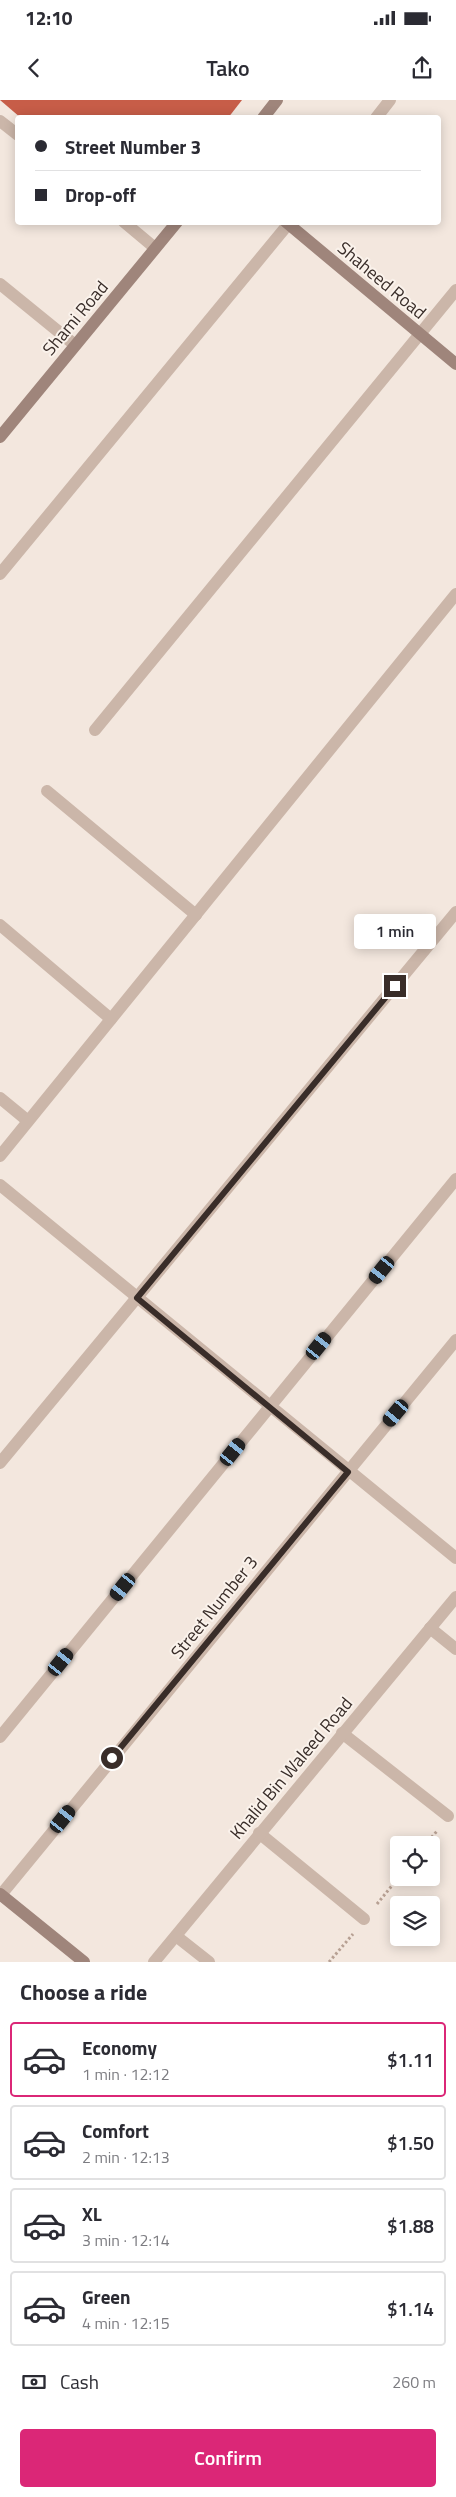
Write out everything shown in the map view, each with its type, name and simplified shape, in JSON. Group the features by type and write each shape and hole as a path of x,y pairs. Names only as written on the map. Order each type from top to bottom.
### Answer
{"street":[{"path":"264,115 277,100"},
{"path":"378,115 390,100"},
{"path":"0,121 15,133"},
{"path":"128,225 156,248"},
{"name":"Shami Road","path":"0,437 174,225"},
{"path":"0,574 286,225"},
{"name":"Shaheed Road","path":"290,225 456,364"},
{"path":"0,284 75,346"},
{"path":"94,730 456,290"},
{"path":"0,1156 456,594"},
{"path":"47,791 196,916"},
{"path":"0,1463 456,912"},
{"path":"0,925 111,1019"},
{"path":"0,1098 28,1121"},
{"path":"0,1737 456,1179"},
{"path":"0,1185 348,1472 456,1558"},
{"name":"Street Number 3","path":"0,1895 456,1340"},
{"name":"Khalid Bin Waleed Road","path":"154,1962 456,1597"},
{"path":"430,1628 456,1649"},
{"path":"342,1733 448,1816"},
{"path":"259,1833 364,1919"},
{"path":"0,1895 84,1962"},
{"path":"176,1936 209,1962"}],"building":[{"path":"0,100 242,100 230,115 18,115"}],"route":[{"path":"112,1758 348,1472 137,1298 395,986"}]}
